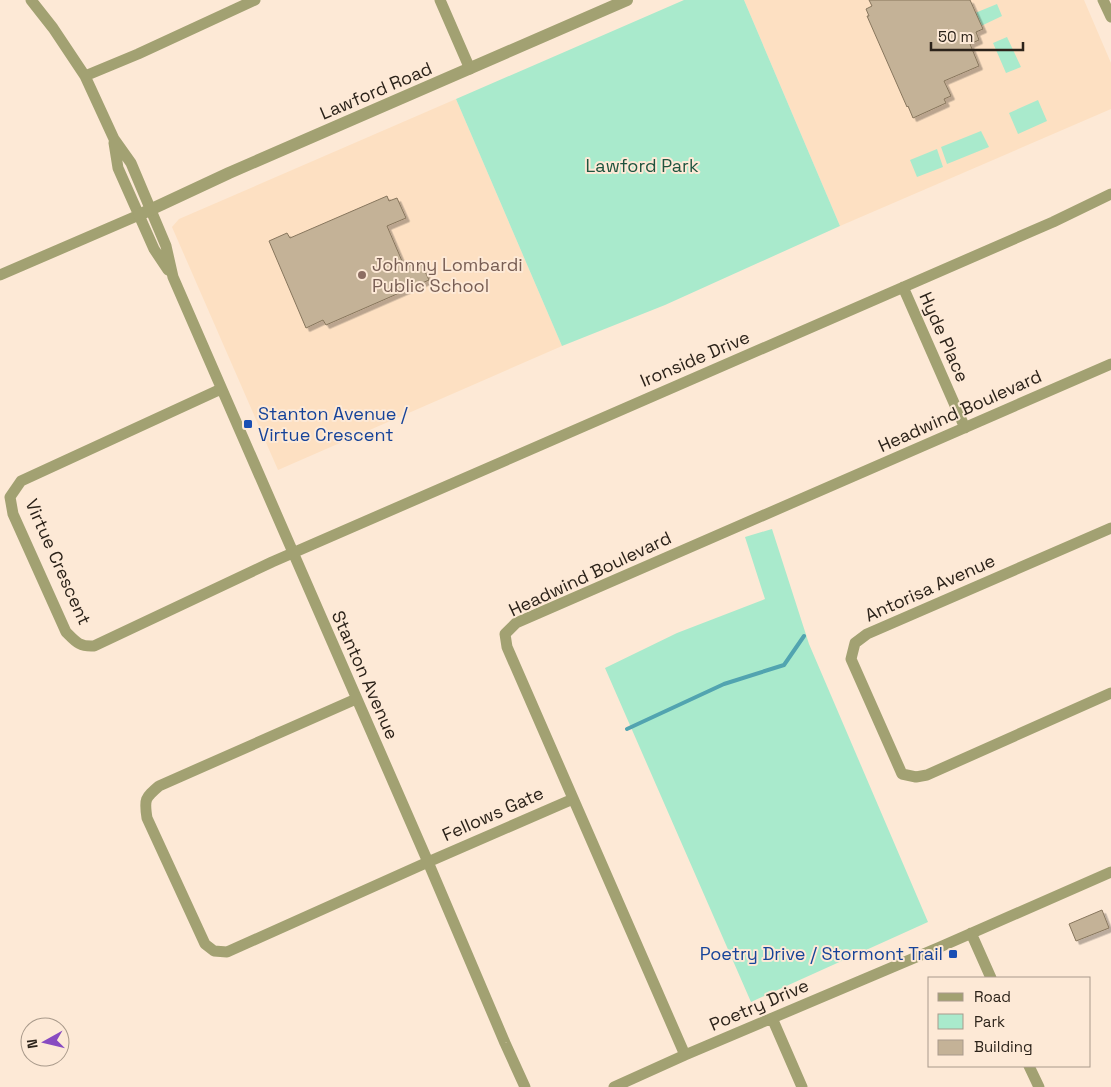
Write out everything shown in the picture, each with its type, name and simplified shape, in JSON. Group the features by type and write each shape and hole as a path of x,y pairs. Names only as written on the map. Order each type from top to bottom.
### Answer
{"street":[{"name":"Stanton Avenue","path":"31,0 53,28 85,76 114,139 131,163 145,212 166,246 173,277 525,1087"},
{"path":"85,76 138,54 255,0"},
{"path":"440,0 470,69"},
{"name":"Lawford Road","path":"145,212 229,173 470,69 611,3 628,0"},
{"path":"1103,0 1111,17"},
{"name":"Ironside Drive","path":"292,553 903,288 1111,194"},
{"path":"0,275 145,212"},
{"name":"Hyde Place","path":"903,288 965,428"},
{"name":"Headwind Boulevard","path":"685,1056 507,647 505,634 516,623 1111,364"},
{"name":"Virtue Crescent","path":"221,389 21,481 10,497 13,514 66,632 78,644 86,647 94,646 292,553"},
{"name":"Antorisa Avenue","path":"1111,528 867,634 855,643 851,659 902,774 916,777 927,775 1111,693"},
{"name":"Fellows Gate","path":"356,699 159,786 147,796 145,805 147,818 205,944 214,951 227,952 573,799"},
{"name":"Poetry Drive","path":"614,1087 1111,872"},
{"path":"971,933 990,977"},
{"path":"772,1018 802,1087"},
{"path":"1029,1067 1039,1087"}],"shaded area":[{"path":"744,0 1084,0 1111,63 1111,109 840,226"},
{"name":"Johnny Lombardi Public School","path":"456,99 562,346 278,470 172,227 179,219"}],"green space":[{"name":"Lawford Park","path":"684,0 744,0 840,226 665,305 562,346 456,99"},
{"path":"997,4 1002,16 981,26 975,13"},
{"path":"1007,37 1021,67 1006,73 993,43"},
{"path":"1038,100 1047,121 1018,134 1009,113"},
{"path":"981,131 989,147 947,164 941,147"},
{"path":"937,149 943,167 917,177 910,160"},
{"path":"772,529 809,644 928,922 751,1002 605,668 677,633 765,599 745,537"}],"building":[{"path":"869,0 970,0 983,29 976,32 979,40 970,44 979,66 944,81 951,96 944,99 946,103 913,118 867,16 869,16 866,9 872,6"},
{"path":"387,196 389,201 397,198 406,218 387,226 405,268 420,261 429,280 326,325 323,320 306,328 269,241 287,233 290,238"},
{"path":"1102,910 1109,928 1076,941 1069,924"}],"waterway":[{"path":"627,729 724,684 784,665 804,636"}],"place":[{"name":"Johnny Lombardi Public School","path":"362,275"},
{"name":"Stanton Avenue / Virtue Crescent","path":"248,424"},
{"name":"Poetry Drive / Stormont Trail","path":"953,954"}]}
